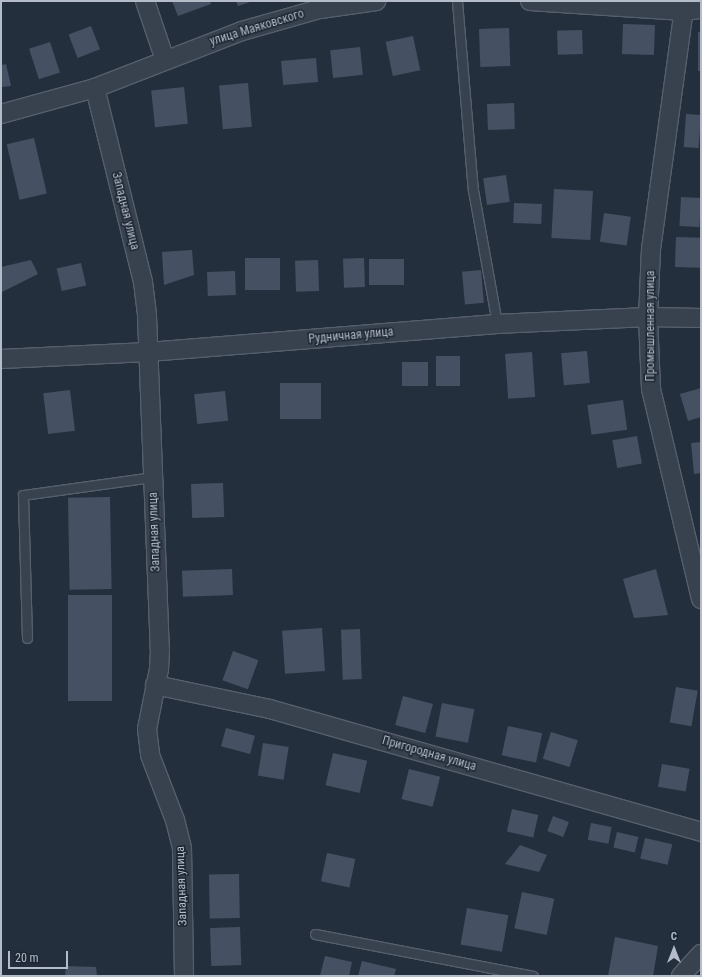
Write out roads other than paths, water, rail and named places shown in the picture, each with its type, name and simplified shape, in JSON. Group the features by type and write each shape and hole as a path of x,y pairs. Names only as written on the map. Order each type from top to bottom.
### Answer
{"street":[{"path":"145,1 165,60"},
{"name":"улица Маяковского","path":"1,114 95,88 249,29 320,9 376,1"},
{"path":"530,1 690,7"},
{"name":"Промышленная улица","path":"690,7 651,249 648,317 651,388 701,600"},
{"name":"Западная улица","path":"95,88 143,282 148,316 148,352 160,650 147,729 150,755 175,820 182,848 184,976"},
{"name":"Рудничная улица","path":"1,358 148,352 497,324 648,317 701,318"},
{"name":"Пригородная улица","path":"155,685 270,709 701,832"},
{"path":"681,976 701,954"}],"lane":[{"path":"457,1 473,190 497,324"},
{"path":"27,638 23,495 153,477"},
{"path":"315,934 533,976"}]}
